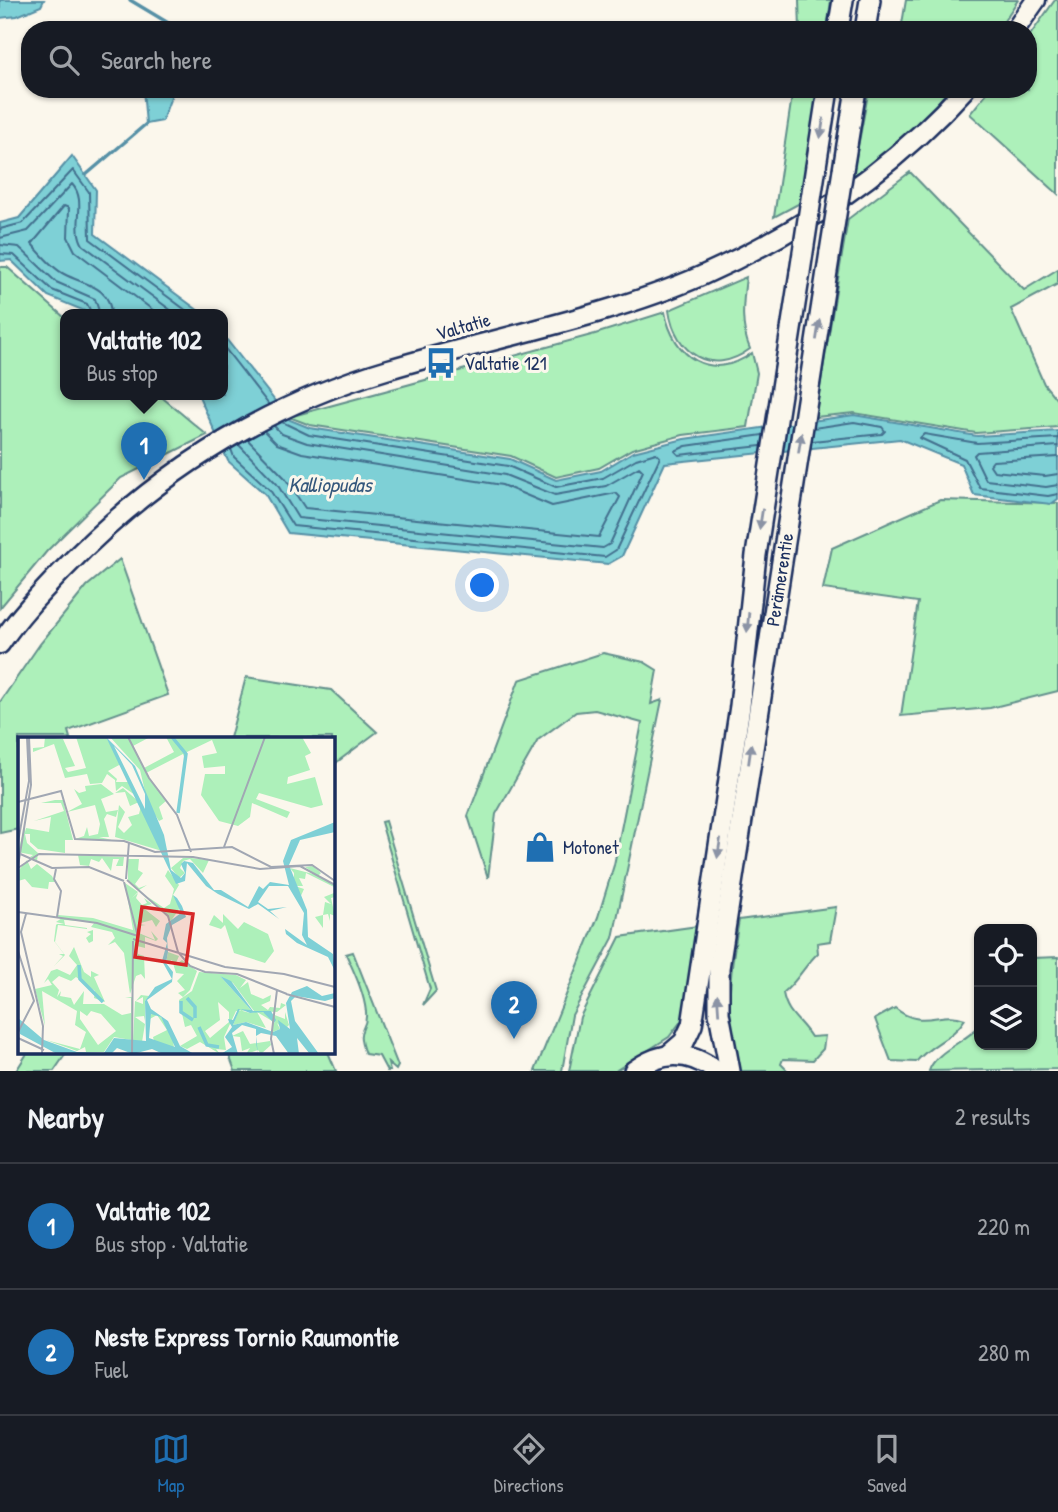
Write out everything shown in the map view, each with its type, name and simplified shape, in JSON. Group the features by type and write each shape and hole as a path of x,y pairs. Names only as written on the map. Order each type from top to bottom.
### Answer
{"highway":[{"path":"840,21 843,0"},
{"path":"866,21 870,0"},
{"name":"Perämerentie","path":"670,1054 690,1034 695,1011 740,706 750,597 827,98"},
{"name":"Perämerentie","path":"730,1071 719,1013 719,968 855,98"},
{"path":"634,1071 654,1058 670,1054 698,1060 716,1071"}],"main road":[{"path":"1021,21 1036,0"},
{"name":"Valtatie","path":"0,644 39,595 106,527 174,471 211,447 286,406 387,369 639,298 699,276 821,212 912,142 956,98"}],"green space":[{"path":"799,0 831,0 828,21 800,21"},
{"path":"906,0 1018,0 1004,21 902,21"},
{"path":"1055,0 1058,0 1058,194 970,114 983,98 1037,98 1037,25"},
{"path":"792,98 817,98 800,203 774,217"},
{"path":"867,98 942,98 903,141 852,178"},
{"path":"910,172 1024,290 1058,269 1058,284 1011,309 1044,384 1058,401 1058,427 976,433 854,413 815,417 848,219"},
{"path":"0,267 7,267 60,314 60,400 165,400 207,435 121,478 47,551 0,608"},
{"path":"746,277 744,323 750,349 736,357 709,361 687,349 673,325 669,310"},
{"path":"665,312 676,342 696,361 722,366 737,362 752,353 757,373 748,427 683,435 632,449 599,468 556,477 511,456 310,425 289,417 595,334"},
{"path":"940,500 1058,503 1058,691 990,708 901,716 918,602 823,589 832,548"},
{"path":"120,559 168,695 68,731 70,737 18,737 18,829 0,833 0,702 40,644 87,586"},
{"path":"603,653 644,662 657,670 651,704 662,700 613,938 572,1015 562,1071 535,1071 598,917 614,865 642,723 595,710 576,712 538,740 496,814 488,878 468,816 519,680"},
{"path":"246,677 331,690 377,732 334,764 334,737 230,737"},
{"path":"385,821 436,991 423,1005 430,989 381,822"},
{"path":"836,907 830,941 817,943 818,953 783,993 791,1012 811,1037 825,1036 823,1049 813,1060 783,1059 781,1064 788,1071 740,1071 731,1033 730,1015 731,977 739,920"},
{"path":"698,926 682,1020 669,1037 615,1071 569,1071 580,1017 620,937"},
{"path":"353,952 398,1066 396,1070 388,1063 390,1071 387,1071 379,1056 365,1054 361,1034 366,1019 365,1005 346,954"},
{"path":"1058,957 1058,1069 929,1071 944,1052 974,1031 974,1050 1037,1050 1037,958"},
{"path":"895,1008 914,1018 947,1016 965,1019 916,1062 891,1061 875,1019"},
{"path":"27,1054 66,1054 54,1071 16,1071"},
{"path":"229,1054 329,1054 336,1071 235,1071"}],"water":[{"path":"0,0 44,0 41,6 17,16 0,18"},
{"path":"144,98 171,98 162,121 146,124"},
{"path":"72,156 96,190 95,234 196,309 80,309 48,296 11,260 0,261 0,223 19,218"},
{"name":"Kalliopudas","path":"228,341 290,420 310,428 510,459 556,480 601,471 633,452 684,439 854,415 977,436 1058,431 1058,499 1051,504 974,495 961,464 900,439 665,463 622,556 608,564 288,533 265,494 228,461 201,400 228,400"}],"waterway":[{"path":"130,0 165,21"},
{"path":"86,175 146,124"}],"place":[{"name":"Valtatie 121","path":"441,363"},
{"name":"Valtatie 102","path":"144,480"},
{"name":"Motonet","path":"540,847"},
{"name":"Neste Express Tornio Raumontie","path":"514,1039"}]}
